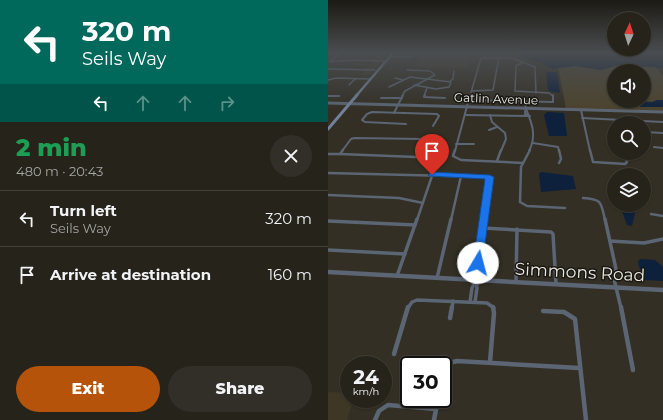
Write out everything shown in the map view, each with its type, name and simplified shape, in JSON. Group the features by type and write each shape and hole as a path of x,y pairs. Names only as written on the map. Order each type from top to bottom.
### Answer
{"main road":[{"path":"328,129 374,73"},
{"path":"328,124 348,104"}],"street":[{"path":"394,113 405,91 433,76 433,73"},
{"path":"414,85 428,88 448,88 451,82 450,81 456,73"},
{"path":"478,73 453,156 458,159 523,163"},
{"path":"472,91 493,90 496,73"},
{"path":"469,100 550,102 554,100 552,94 515,91 516,73"},
{"path":"534,73 536,93"},
{"path":"390,87 403,80 415,77 450,81"},
{"path":"328,80 336,78 369,79"},
{"path":"395,78 403,80"},
{"path":"348,85 355,79"},
{"path":"428,88 424,97 445,98"},
{"path":"328,96 338,96"},
{"path":"381,98 402,98"},
{"path":"526,101 525,114 530,116 533,125 533,143 520,172 520,202 526,206 565,208"},
{"name":"Gatlin Avenue","path":"328,103 663,112"},
{"path":"581,110 593,162 619,164 626,163 626,160"},
{"path":"406,124 365,122 362,120 367,114 372,112 437,114 438,116 433,126"},
{"path":"466,114 530,116"},
{"path":"490,115 489,119 505,132 506,138 499,152 497,161"},
{"path":"582,118 663,122"},
{"path":"489,130 497,127"},
{"path":"651,132 663,133"},
{"path":"328,154 416,157 421,155 426,141 354,138 351,139 340,154"},
{"path":"533,143 558,147 561,159 559,163"},
{"path":"456,144 474,144"},
{"path":"654,147 663,148"},
{"path":"397,276 434,167"},
{"path":"328,173 490,177 476,280 477,288 472,302"},
{"path":"436,278 461,176"},
{"path":"328,195 398,198 422,203"},
{"path":"583,198 596,199 600,201 616,269 614,279 633,370"},
{"path":"651,214 663,216"},
{"path":"328,221 415,225"},
{"path":"483,228 551,232 553,234 556,284"},
{"path":"516,282 517,229"},
{"path":"610,241 644,243 663,239"},
{"path":"328,250 405,254"},
{"name":"Simmons Road","path":"328,272 663,290"},
{"path":"394,354 409,305 412,302 417,300 487,303 494,308 490,362"},
{"path":"450,318 453,301"},
{"path":"543,311 565,312 572,315 574,319 586,420"},
{"path":"452,362 490,362 579,368"},
{"path":"374,420 376,414 382,407 388,405 436,409 434,420"}],"shaded area":[{"path":"362,73 371,73 369,75 360,75"},
{"path":"559,73 607,73 607,108 651,108 651,73 660,73 663,76 663,111 566,109"},
{"path":"328,392 340,393 340,408 351,408 347,420 328,420"}],"water":[{"path":"546,73 557,73 560,93 548,91"},
{"path":"663,100 663,107 651,107 652,102"},
{"path":"547,112 564,113 567,136 549,136 544,115"},
{"path":"541,172 573,176 576,189 541,192 539,174"},
{"path":"622,212 634,212 632,226 627,225"},
{"path":"641,259 655,260 663,267 663,281 644,280 638,263"}],"route":[{"path":"432,175 490,177 478,263"}]}
